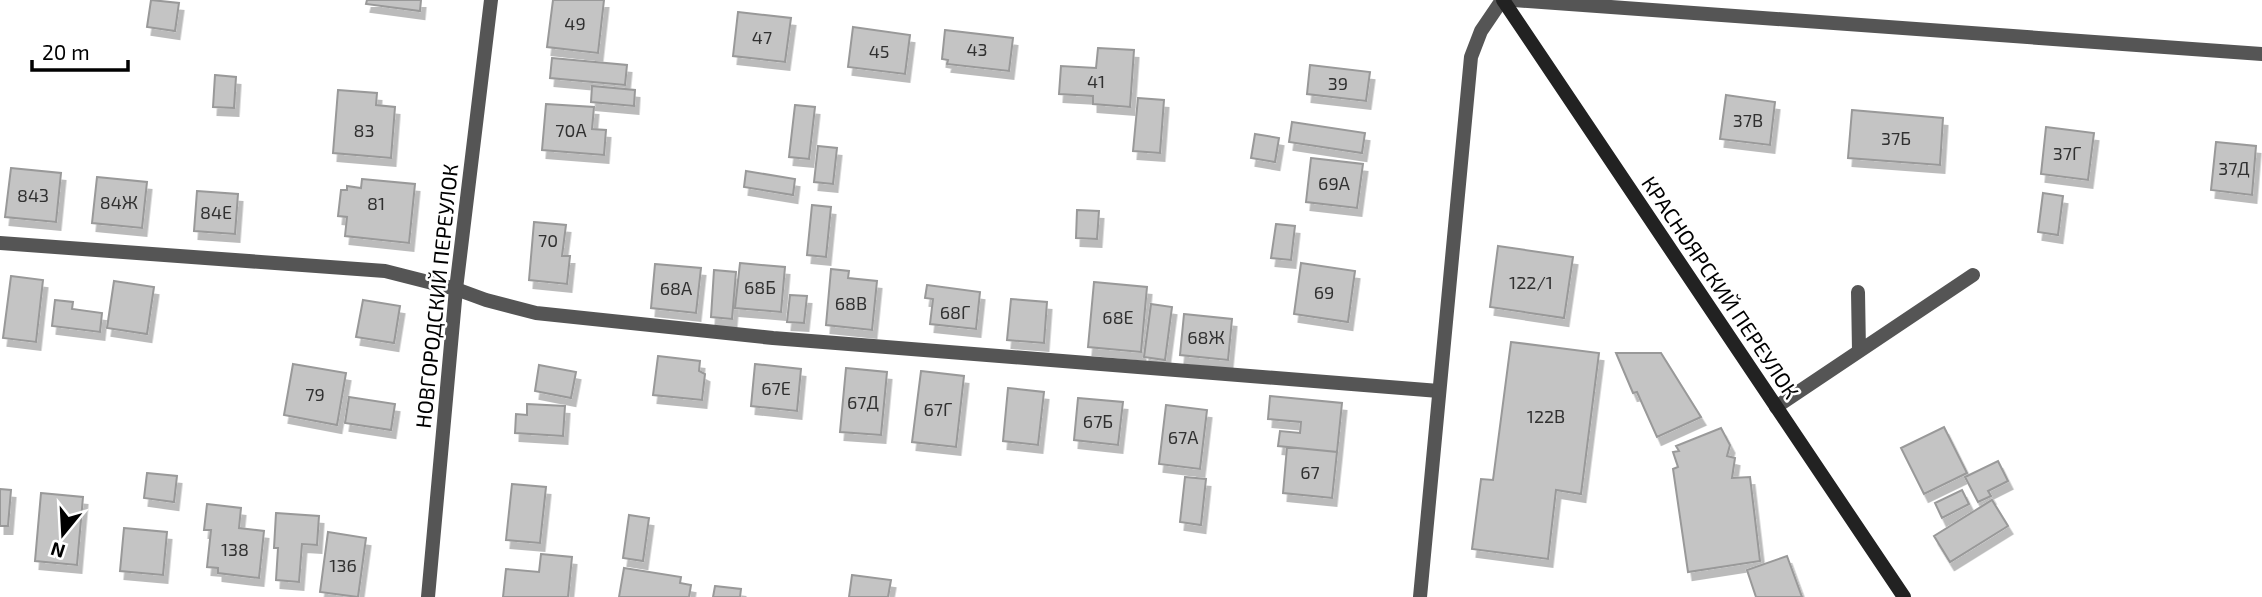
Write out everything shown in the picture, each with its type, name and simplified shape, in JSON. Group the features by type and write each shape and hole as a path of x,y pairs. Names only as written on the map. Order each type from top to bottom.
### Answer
{"main road":[{"name":"КРАСНОЯРСКИЙ ПЕРЕУЛОК","path":"1502,0 1904,597"}],"street":[{"name":"НОВГОРОДСКИЙ ПЕРЕУЛОК","path":"428,597 456,289 491,0"},
{"name":"КРАСНОЯРСКИЙ ПЕРЕУЛОК","path":"1420,597 1471,57 1480,31 1502,0"},
{"path":"1514,0 2262,54"},
{"path":"0,243 385,271 536,313 773,338 1439,391"},
{"path":"1776,407 1973,275"},
{"path":"1858,292 1859,351"}],"building":[{"path":"151,0 179,3 175,31 147,27"},
{"path":"367,0 421,0 420,11 366,4"},
{"path":"553,0 604,0 598,53 547,47"},
{"path":"738,12 791,18 785,62 733,56"},
{"path":"853,27 910,35 905,74 848,67"},
{"path":"945,30 1013,38 1009,71 947,64 948,60 942,59"},
{"path":"1098,48 1134,50 1130,107 1093,104 1093,96 1059,94 1061,66 1096,68"},
{"path":"552,58 627,65 625,85 550,78"},
{"path":"1310,65 1370,72 1366,101 1307,94"},
{"path":"215,75 236,77 234,108 213,107"},
{"path":"592,86 635,90 634,106 591,102"},
{"path":"338,90 377,93 376,105 395,107 391,158 333,153"},
{"path":"1726,95 1775,102 1770,145 1720,139"},
{"path":"1138,98 1164,100 1160,153 1133,151"},
{"path":"546,104 594,107 592,129 606,130 604,155 542,150"},
{"path":"795,105 815,107 809,159 789,157"},
{"path":"1852,110 1943,118 1940,165 1848,158"},
{"path":"1292,122 1365,133 1362,153 1289,142"},
{"path":"2046,127 2094,133 2088,180 2041,174"},
{"path":"1255,134 1279,138 1275,162 1251,158"},
{"path":"2216,142 2256,146 2252,195 2211,190"},
{"path":"818,146 837,148 833,184 814,182"},
{"path":"1311,158 1363,164 1357,208 1306,202"},
{"path":"11,168 61,173 56,222 5,217"},
{"path":"746,171 795,179 793,195 744,187"},
{"path":"97,177 147,182 142,228 92,223"},
{"path":"362,179 415,184 409,243 345,236 347,217 338,216 341,190 347,190 347,186 361,188"},
{"path":"197,191 238,194 235,234 194,231"},
{"path":"2043,193 2063,196 2058,235 2038,232"},
{"path":"812,205 831,207 826,257 807,255"},
{"path":"1077,210 1099,211 1097,239 1076,238"},
{"path":"534,222 566,225 562,256 570,256 567,284 529,280"},
{"path":"1276,224 1295,226 1291,260 1271,258"},
{"path":"1498,246 1573,257 1564,318 1490,307"},
{"path":"740,263 785,267 781,312 735,308"},
{"path":"1301,263 1355,271 1348,322 1294,314"},
{"path":"655,264 701,268 696,313 651,308"},
{"path":"831,269 849,271 848,278 877,281 872,330 826,325"},
{"path":"714,270 736,272 732,319 711,317"},
{"path":"11,276 43,280 36,342 3,338"},
{"path":"114,281 154,287 147,334 107,328"},
{"path":"1094,282 1147,287 1141,352 1088,347"},
{"path":"927,285 980,292 976,329 930,324 933,299 925,298"},
{"path":"790,295 807,296 804,323 787,322"},
{"path":"1011,299 1047,302 1044,343 1007,340"},
{"path":"55,300 73,302 72,309 102,313 100,332 52,326"},
{"path":"363,300 400,306 394,343 356,337"},
{"path":"1151,304 1172,307 1165,360 1144,357"},
{"path":"1184,314 1232,319 1228,360 1180,355"},
{"path":"1511,342 1599,353 1581,494 1556,490 1548,559 1472,549 1481,479 1493,480"},
{"path":"1616,353 1661,353 1701,417 1657,437 1637,392 1633,393"},
{"path":"658,356 700,361 699,371 705,374 702,400 653,395"},
{"path":"293,364 346,373 337,425 284,415"},
{"path":"755,364 801,369 797,411 751,406"},
{"path":"539,365 576,372 571,398 535,391"},
{"path":"846,368 887,372 881,435 840,432"},
{"path":"921,371 964,376 956,447 912,442"},
{"path":"1008,388 1044,392 1038,445 1003,441"},
{"path":"1270,396 1342,403 1337,452 1278,446 1280,431 1300,433 1301,422 1268,419"},
{"path":"349,397 395,404 391,430 345,423"},
{"path":"1078,398 1123,402 1118,445 1074,440"},
{"path":"527,404 565,406 563,436 515,433 516,414 527,415"},
{"path":"1166,405 1207,410 1200,469 1159,464"},
{"path":"1944,427 1967,473 1924,494 1901,448"},
{"path":"1721,428 1730,445 1727,456 1735,458 1732,478 1750,477 1760,561 1688,572 1673,469 1678,467 1673,452 1679,451 1676,446"},
{"path":"1287,447 1337,452 1332,498 1283,493"},
{"path":"1998,461 2008,481 1988,491 1991,496 1978,502 1965,477"},
{"path":"147,473 177,476 174,502 144,498"},
{"path":"1185,477 1206,479 1201,525 1180,522"},
{"path":"512,484 546,487 540,543 506,540"},
{"path":"0,489 11,490 8,526 0,526"},
{"path":"1962,490 1969,504 1942,518 1935,503"},
{"path":"41,493 83,497 77,565 35,561"},
{"path":"1992,500 2008,526 1950,562 1934,536"},
{"path":"207,504 241,508 239,528 264,531 259,578 218,573 218,568 207,567 211,530 204,530"},
{"path":"276,513 319,516 317,545 302,544 299,582 276,580"},
{"path":"629,515 649,518 643,561 623,558"},
{"path":"124,528 167,532 163,575 120,571"},
{"path":"328,532 366,538 358,597 320,592"},
{"path":"541,554 572,557 568,597 503,597 506,569 539,572"},
{"path":"1787,556 1802,597 1756,597 1747,570"},
{"path":"624,568 681,577 680,583 691,585 689,597 619,597"},
{"path":"852,575 891,580 888,597 849,597"},
{"path":"715,586 741,589 740,597 713,597"}]}
